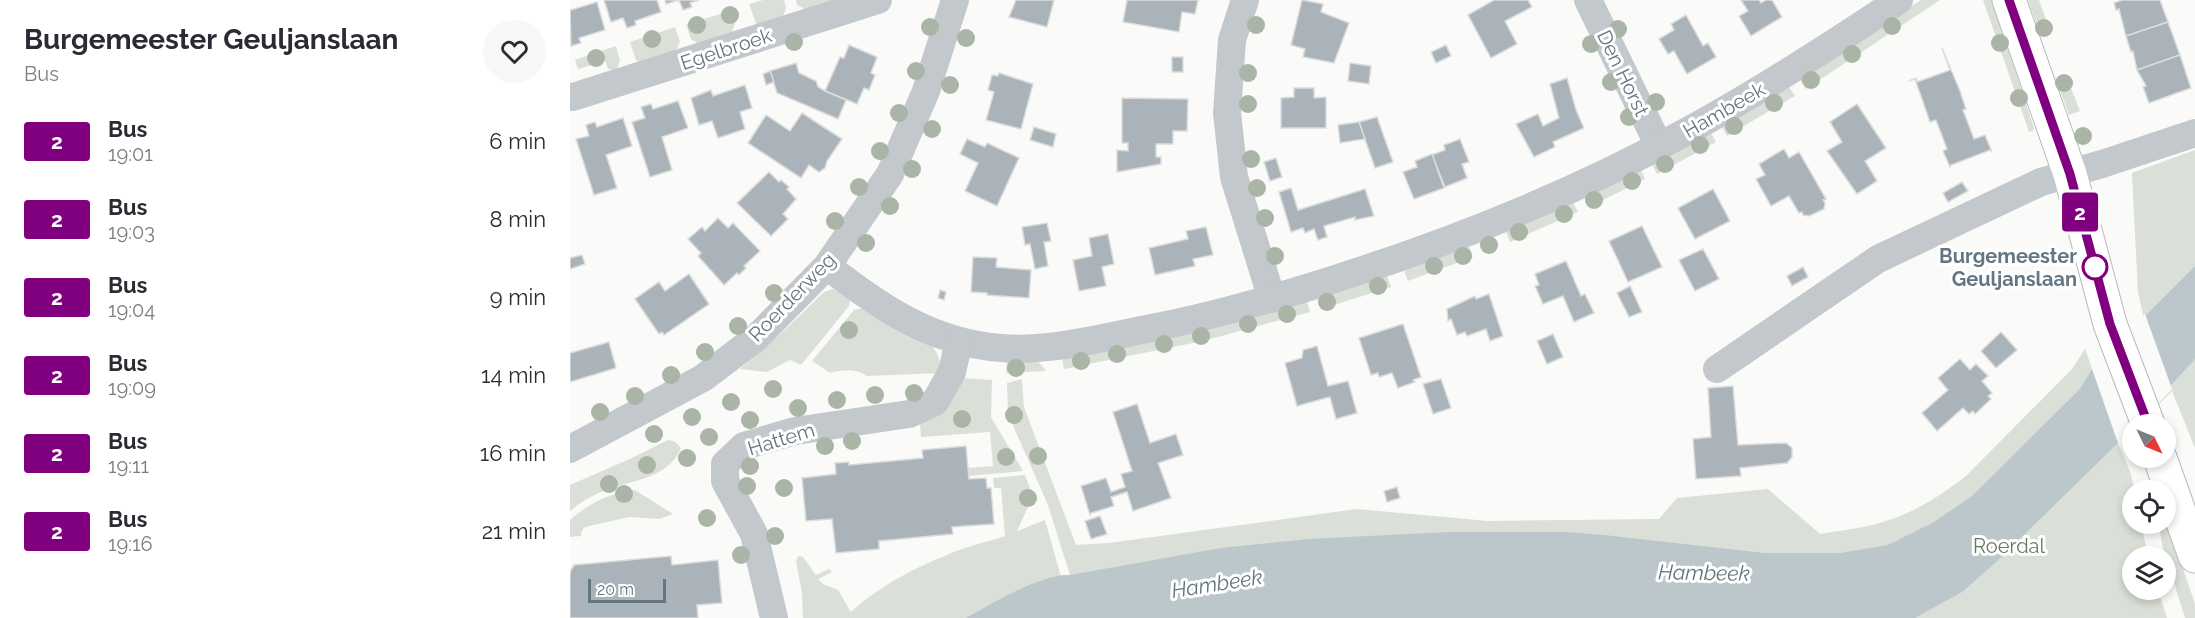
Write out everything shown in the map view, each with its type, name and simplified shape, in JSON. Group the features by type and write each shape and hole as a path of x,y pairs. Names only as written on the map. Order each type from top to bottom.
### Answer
{"main road":[{"path":"2009,0 2070,174 2110,324 2144,414"},
{"path":"2164,468 2195,556"}],"street":[{"name":"Egelbroek","path":"573,97 878,0"},
{"name":"Roerderweg","path":"570,449 704,378 756,338 828,266 890,174 926,92 955,0"},
{"path":"1245,0 1232,40 1227,113 1234,177 1272,299"},
{"name":"Den Horst","path":"1588,0 1659,146"},
{"name":"Hambeek","path":"828,266 863,294 913,325 959,340 1000,348 1054,346 1198,319 1272,299 1411,255 1508,218 1694,128 1811,59 1899,0"},
{"path":"1717,369 1878,259 2041,183 2195,133"},
{"name":"Hattem","path":"774,618 754,534 725,481 725,464 744,446 795,430 909,414 935,402 952,372 959,340"}],"green space":[{"path":"763,0 784,0 786,8 782,19 757,26 749,4"},
{"path":"796,0 839,0 807,10 797,5"},
{"path":"1921,0 1940,0 1806,89 1800,80"},
{"path":"1983,0 1992,0 2034,128 2033,131 2029,132"},
{"path":"2028,0 2039,0 2050,31 2040,34"},
{"path":"731,11 735,24 731,34 700,45 691,39 686,24"},
{"path":"675,27 680,42 675,52 641,63 636,60 630,42"},
{"path":"616,46 620,61 616,71 608,69 605,61 578,69 575,60"},
{"path":"2067,78 2080,111 2069,115 2057,82"},
{"path":"1789,87 1795,96 1727,136 1722,127"},
{"path":"1711,133 1716,142 1657,174 1652,164"},
{"name":"Roerdal","path":"2195,150 2195,448 2172,391 2149,414 2122,414 2122,442 2119,445 2122,452 2122,468 2129,468 2132,480 2122,480 2122,534 2143,534 2146,546 2122,546 2122,600 2161,600 2167,618 803,618 802,593 796,561 798,556 803,557 816,575 829,569 832,572 818,579 823,584 838,590 851,612 877,591 920,567 965,548 1005,536 1001,488 994,488 993,478 1025,475 1033,496 1017,531 1045,520 1061,577 1070,575 1048,505 1008,414 1007,383 1022,379 1024,407 1076,545 1109,543 1357,509 1488,521 1659,519 1677,498 1768,489 1820,534 1881,523 1910,512 1966,476 2072,369 2085,349 2092,368 2144,318 2138,293 2132,173"},
{"path":"1641,170 1645,179 1589,207 1584,197"},
{"path":"1573,202 1578,212 1510,242 1506,232"},
{"path":"1469,247 1473,257 1408,281 1404,271"},
{"path":"1387,276 1391,287 1321,309 1318,298"},
{"path":"833,289 844,291 851,297 849,306 801,365 790,360 767,372 740,369 824,292"},
{"path":"1307,302 1310,312 1203,341 1064,369 1062,358"},
{"path":"864,308 932,346 939,358 940,373 867,376 853,371 830,373 812,361 854,310"},
{"path":"1007,360 1037,360 1046,371 1006,373"},
{"path":"960,378 992,380 991,417 1023,471 969,476 968,468 993,466 990,432 921,437 920,424"},
{"path":"668,440 674,441 681,448 668,466 649,476 596,494 570,511 570,485"},
{"path":"635,490 673,514 659,519 629,517 585,527 581,536 570,537 570,520 584,509 609,496"},
{"path":"2160,534 2171,534 2175,546 2163,546"},
{"path":"2176,548 2195,604 2195,618 2185,618 2176,589"}],"water":[{"name":"Roerdal","path":"2195,266 2195,359 2145,414 2122,414 2122,439 1995,563 1962,592 1915,618 966,618 1017,590 1045,579 1221,548 1308,539 1450,532 1565,532 1764,553 1840,553 1888,545 1934,522 1972,496 2080,389 2092,369"}],"pier":[{"path":"2145,314 2172,389 2148,414 2122,414 2122,443 2119,446 2091,366"}],"building":[{"path":"604,0 657,0 661,12 635,21 636,25 627,28 623,18 611,22"},
{"path":"665,0 679,0 666,4"},
{"path":"679,0 699,0 690,3 692,7 683,10"},
{"path":"1016,0 1054,0 1047,27 1009,17"},
{"path":"1127,0 1198,0 1195,14 1182,12 1179,32 1123,22"},
{"path":"1302,0 1323,4 1321,12 1349,23 1334,63 1303,57 1305,49 1291,45"},
{"path":"1494,0 1528,0 1532,7 1505,21 1517,44 1491,58 1468,15"},
{"path":"1741,0 1759,0 1761,3 1772,0 1782,17 1751,36 1739,16 1748,11"},
{"path":"2122,0 2160,0 2168,22 2126,36 2119,9 2116,10 2114,3"},
{"path":"597,2 605,30 579,38 581,43 571,46 570,9"},
{"path":"1686,15 1703,46 1708,43 1716,57 1687,74 1674,51 1668,54 1659,39 1674,30 1671,24"},
{"path":"2168,22 2180,55 2137,70 2133,51 2131,52 2126,36"},
{"path":"849,45 877,57 871,73 875,75 869,90 864,88 857,104 825,91 840,57 844,58"},
{"path":"1446,45 1451,56 1436,63 1431,52"},
{"path":"1942,48 1960,91 1966,109 1963,110 1974,139 1985,135 1992,152 1990,150 1950,167 1943,151 1947,149 1936,120 1930,122 1915,79 1909,81 1916,78 1917,82 1950,70"},
{"path":"2180,55 2191,88 2149,103 2143,87 2146,86 2137,70"},
{"path":"1172,57 1183,57 1183,72 1172,72"},
{"path":"796,63 799,73 816,81 818,87 846,100 838,119 777,93 770,71"},
{"path":"1350,63 1371,66 1369,84 1348,81"},
{"path":"770,71 774,82 766,85 763,74"},
{"path":"999,73 1033,84 1021,129 986,120 994,92 988,90 992,75 998,76"},
{"path":"1567,78 1584,128 1553,142 1555,147 1534,157 1516,124 1538,114 1543,126 1559,118 1550,84"},
{"path":"745,85 752,108 740,112 745,129 718,138 712,121 699,125 691,98 711,90 713,96"},
{"path":"1294,88 1314,88 1314,98 1326,97 1326,128 1281,128 1281,98 1294,97"},
{"path":"1122,98 1188,99 1187,131 1173,131 1173,144 1156,144 1156,157 1161,157 1161,164 1117,172 1117,150 1128,151 1128,143 1122,143"},
{"path":"678,101 688,128 662,137 672,170 650,177 632,122 645,118 641,107 651,104 653,109"},
{"path":"1857,104 1886,148 1865,161 1877,181 1857,194 1827,151 1842,142 1830,122"},
{"path":"802,113 842,139 827,161 825,168 819,172 809,165 801,178 748,143 766,115 790,131"},
{"path":"1377,117 1393,162 1375,168 1359,122"},
{"path":"623,118 632,146 606,155 617,188 594,195 576,139 589,136 586,125 595,122 597,127"},
{"path":"1359,122 1365,139 1340,143 1338,125"},
{"path":"1034,127 1056,134 1053,147 1030,140"},
{"path":"967,139 985,147 987,143 1019,158 997,206 965,191 978,163 960,154"},
{"path":"1460,139 1469,162 1462,164 1467,178 1445,187 1432,155 1445,150 1444,145"},
{"path":"1784,149 1789,158 1799,152 1826,199 1823,200 1824,209 1809,216 1803,215 1802,212 1799,213 1789,196 1771,206 1756,179 1765,175 1759,164"},
{"path":"1432,154 1444,188 1414,199 1403,172 1417,167 1415,161"},
{"path":"1276,158 1282,177 1270,181 1264,162"},
{"path":"769,172 779,182 781,180 789,187 787,189 796,199 783,214 788,219 771,236 737,203"},
{"path":"1962,182 1968,191 1948,202 1943,193"},
{"path":"1291,188 1298,210 1365,189 1374,216 1355,220 1355,217 1324,226 1327,237 1318,240 1314,229 1305,233 1303,228 1291,232 1279,192"},
{"path":"1713,189 1730,221 1695,239 1678,208"},
{"path":"718,218 728,228 733,223 760,251 744,266 746,268 739,275 737,273 724,285 698,256 701,253 688,239 702,227 705,231"},
{"path":"1047,223 1051,241 1044,242 1048,266 1035,269 1030,244 1025,245 1022,227"},
{"path":"1642,226 1662,267 1628,282 1609,241"},
{"path":"1206,227 1213,255 1193,259 1195,266 1155,275 1149,248 1188,239 1186,231"},
{"path":"1108,234 1114,264 1102,267 1106,286 1079,291 1073,260 1092,256 1089,238"},
{"path":"1703,249 1719,279 1695,291 1679,260"},
{"path":"582,255 585,264 570,269 570,258"},
{"path":"973,257 997,258 996,267 1031,270 1029,298 971,292"},
{"path":"1566,261 1581,296 1585,294 1594,313 1574,322 1563,296 1543,304 1535,286 1539,285 1535,274"},
{"path":"1803,267 1808,277 1792,286 1787,276"},
{"path":"689,274 709,304 664,335 662,332 659,334 635,299 659,282 665,291"},
{"path":"1630,286 1642,312 1629,317 1617,293"},
{"path":"940,290 946,292 944,300 938,298"},
{"path":"1489,294 1503,336 1490,341 1486,329 1467,336 1465,332 1457,335 1451,319 1448,321 1447,309 1475,296 1476,299"},
{"path":"1403,324 1421,377 1413,380 1415,382 1398,388 1392,373 1379,377 1378,373 1371,375 1359,338"},
{"path":"2001,332 2017,350 1996,368 1981,351"},
{"path":"1553,334 1563,357 1547,364 1537,341"},
{"path":"609,342 616,368 570,382 570,353"},
{"path":"1317,346 1328,386 1348,381 1357,413 1336,419 1330,397 1297,406 1285,363 1302,358 1303,350"},
{"path":"1960,359 1970,370 1976,364 1988,376 1982,381 1992,393 1988,396 1991,399 1975,414 1973,411 1969,414 1963,408 1937,431 1922,413 1948,390 1938,378"},
{"path":"1441,379 1451,408 1433,414 1423,384"},
{"path":"1733,386 1738,445 1786,443 1792,448 1792,457 1787,463 1740,468 1741,476 1696,479 1693,439 1711,437 1708,388"},
{"path":"1137,404 1150,443 1176,434 1183,455 1158,463 1171,498 1133,511 1127,492 1111,497 1114,506 1090,515 1081,486 1106,478 1111,492 1125,487 1121,474 1132,471 1113,412"},
{"path":"966,446 969,479 986,478 987,488 991,488 994,524 952,527 953,534 879,541 879,549 836,553 832,519 806,521 802,478 836,474 835,463 849,462 849,465 923,458 922,450"},
{"path":"1397,487 1400,498 1387,502 1384,491"},
{"path":"1100,516 1107,534 1091,539 1085,521"},
{"path":"671,556 672,565 718,560 722,603 697,605 698,618 570,618 570,572 574,565"}],"bus line":[{"name":"2","path":"2009,0 2070,174 2110,324 2144,414"}],"place":[{"name":"Burgemeester Geuljanslaan","path":"2095,267"}]}
